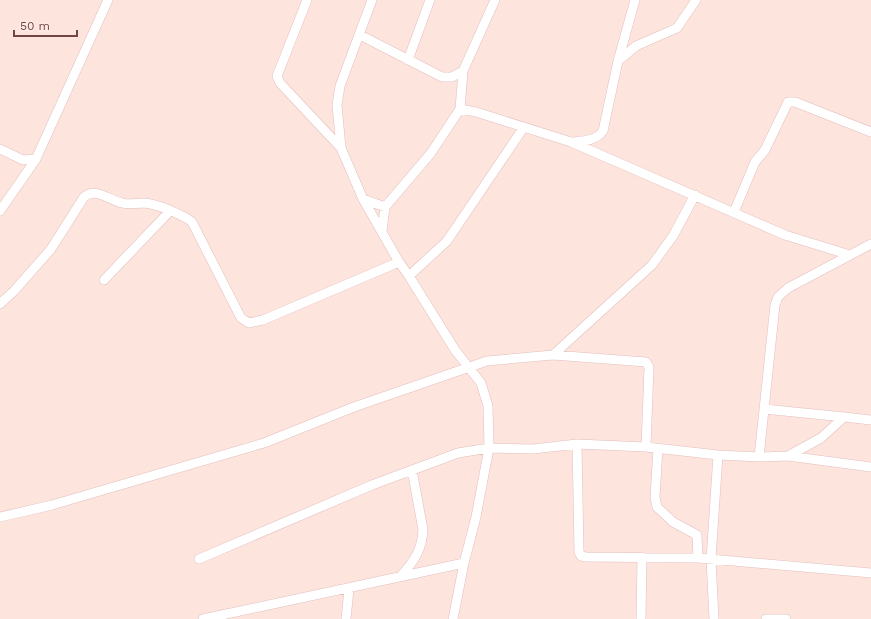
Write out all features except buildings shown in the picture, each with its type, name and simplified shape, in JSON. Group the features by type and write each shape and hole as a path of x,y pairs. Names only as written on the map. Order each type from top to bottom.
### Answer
{"street":[{"path":"0,211 36,159 108,0"},
{"path":"307,0 277,76 280,83 341,148"},
{"path":"372,0 340,86 337,105 341,148 363,199 399,262 410,276 455,350 470,367 481,383 485,392 488,406 489,448 476,517 464,563 453,619"},
{"path":"408,60 430,0"},
{"path":"382,232 382,220 385,207 431,153 460,109 463,71 495,0"},
{"path":"571,142 590,140 603,131 618,61 635,0"},
{"path":"618,61 636,46 677,28 684,20 696,0"},
{"path":"360,35 442,77 452,77 463,71"},
{"path":"734,212 754,162 765,150 788,102 795,102 871,132"},
{"path":"460,109 571,142 785,235 850,255"},
{"path":"410,276 447,241 524,127"},
{"path":"0,149 23,160 36,159"},
{"path":"23,160 28,172"},
{"path":"0,304 14,291 51,249 87,194 96,193 122,203 144,203 157,206 192,222 241,318 249,323 262,320 399,262"},
{"path":"553,355 652,265 674,236 695,195"},
{"path":"363,199 385,207"},
{"path":"104,280 170,211"},
{"path":"759,457 775,305 778,297 788,288 871,244"},
{"path":"0,517 52,505 264,443 354,407 487,361 506,358 553,355 640,360 648,364 646,447"},
{"path":"764,408 871,420"},
{"path":"788,456 821,438 844,417"},
{"path":"577,444 578,552 581,556 698,558 871,574"},
{"path":"200,559 343,497 412,470 458,453 489,448 533,449 577,444 646,447 718,455 759,457 788,456 871,467"},
{"path":"658,448 656,502 661,512 673,522 697,535 698,558"},
{"path":"714,619 711,559 718,455"},
{"path":"401,576 416,558 423,539 423,530 412,470"},
{"path":"640,619 642,557"},
{"path":"203,619 240,615 401,576 464,563"},
{"path":"346,619 349,589"},
{"path":"766,619 786,619"}]}
